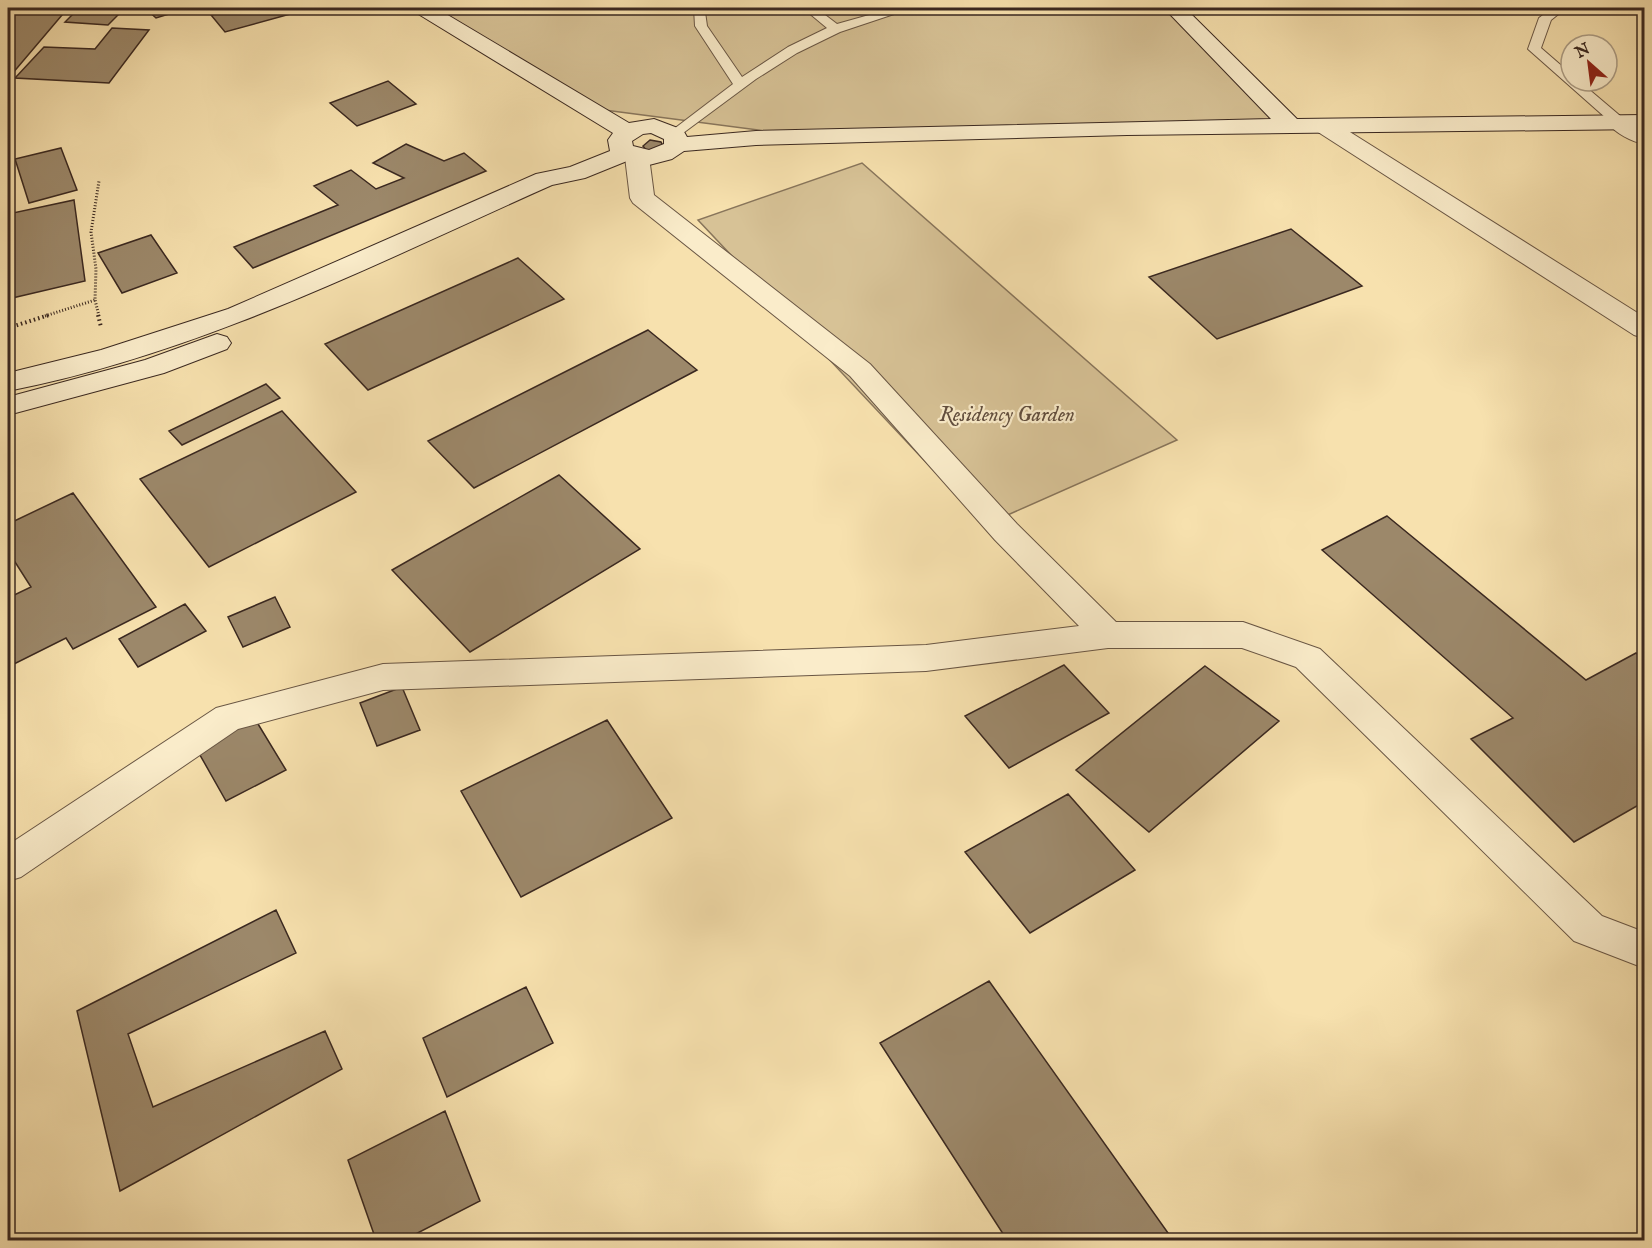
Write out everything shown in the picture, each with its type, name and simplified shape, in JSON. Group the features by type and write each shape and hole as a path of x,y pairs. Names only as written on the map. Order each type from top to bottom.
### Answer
{"street":[{"path":"422,8 630,147 642,198 860,370 1006,532 1108,635"},
{"path":"1174,8 1292,127"},
{"path":"8,382 108,357 238,315 545,179 576,173 630,147 654,126 675,140 1127,128 1644,122"},
{"path":"1620,123 1644,137"},
{"path":"1326,127 1644,329"},
{"path":"8,406 154,368 290,315 560,187 576,173"},
{"path":"8,421 35,414 80,387"},
{"path":"8,865 228,718 383,677 926,658 1108,635 1243,635 1308,658 1588,930 1644,950"}],"lane":[{"path":"594,8 674,8"},
{"path":"681,8 702,9 701,26 739,83"},
{"path":"809,8 835,29"},
{"path":"675,140 739,83 835,29 906,8"},
{"path":"1559,71 1534,49 1545,18 1560,8"},
{"path":"1585,93 1620,123"}],"path":[{"path":"8,328 95,300 96,269 91,232 99,182"}],"green space":[{"path":"422,8 1174,8 1292,127 788,134 589,108"},
{"name":"Residency Garden","path":"862,163 1177,440 985,525 698,220"}],"building":[{"path":"11,8 68,8 12,74 8,74 8,11"},
{"path":"79,8 123,10 108,25 65,22"},
{"path":"145,8 189,8 156,18"},
{"path":"239,8 312,8 225,32 211,15"},
{"path":"1378,8 1424,8 1386,14"},
{"path":"112,28 149,30 109,83 15,78 44,47 95,49"},
{"path":"388,81 416,104 357,126 330,103"},
{"path":"650,140 661,142 663,146 654,152 646,150 643,146"},
{"path":"406,144 444,161 464,153 486,171 253,268 234,247 338,205 314,186 351,170 376,189 404,178 373,163"},
{"path":"61,148 77,190 29,203 15,159"},
{"path":"74,200 85,281 8,299 8,214"},
{"path":"1291,229 1362,286 1217,339 1149,277"},
{"path":"151,235 177,273 122,293 98,253"},
{"path":"518,258 564,299 368,390 325,344"},
{"path":"648,330 697,370 474,488 428,441"},
{"path":"266,384 280,398 182,445 169,431"},
{"path":"282,411 356,492 209,567 140,479"},
{"path":"559,475 640,549 470,652 392,570"},
{"path":"73,493 156,607 73,649 66,638 8,667 8,598 31,587 8,551 8,524"},
{"path":"1387,516 1586,680 1636,653 1644,660 1644,805 1642,803 1574,842 1471,739 1513,718 1322,550"},
{"path":"275,597 290,627 243,647 228,617"},
{"path":"185,604 206,631 138,667 119,639"},
{"path":"1064,665 1109,713 1009,768 965,716"},
{"path":"1205,666 1279,721 1149,832 1076,770"},
{"path":"402,687 420,730 377,746 360,703"},
{"path":"255,719 286,770 226,801 196,748"},
{"path":"607,720 672,818 521,897 461,791"},
{"path":"1068,794 1135,870 1030,933 965,852"},
{"path":"276,910 296,953 128,1034 153,1107 325,1031 342,1069 120,1191 77,1011"},
{"path":"989,981 1173,1240 1007,1240 880,1043"},
{"path":"526,987 553,1043 447,1097 423,1038"},
{"path":"445,1111 480,1201 404,1240 376,1240 348,1160"}]}
